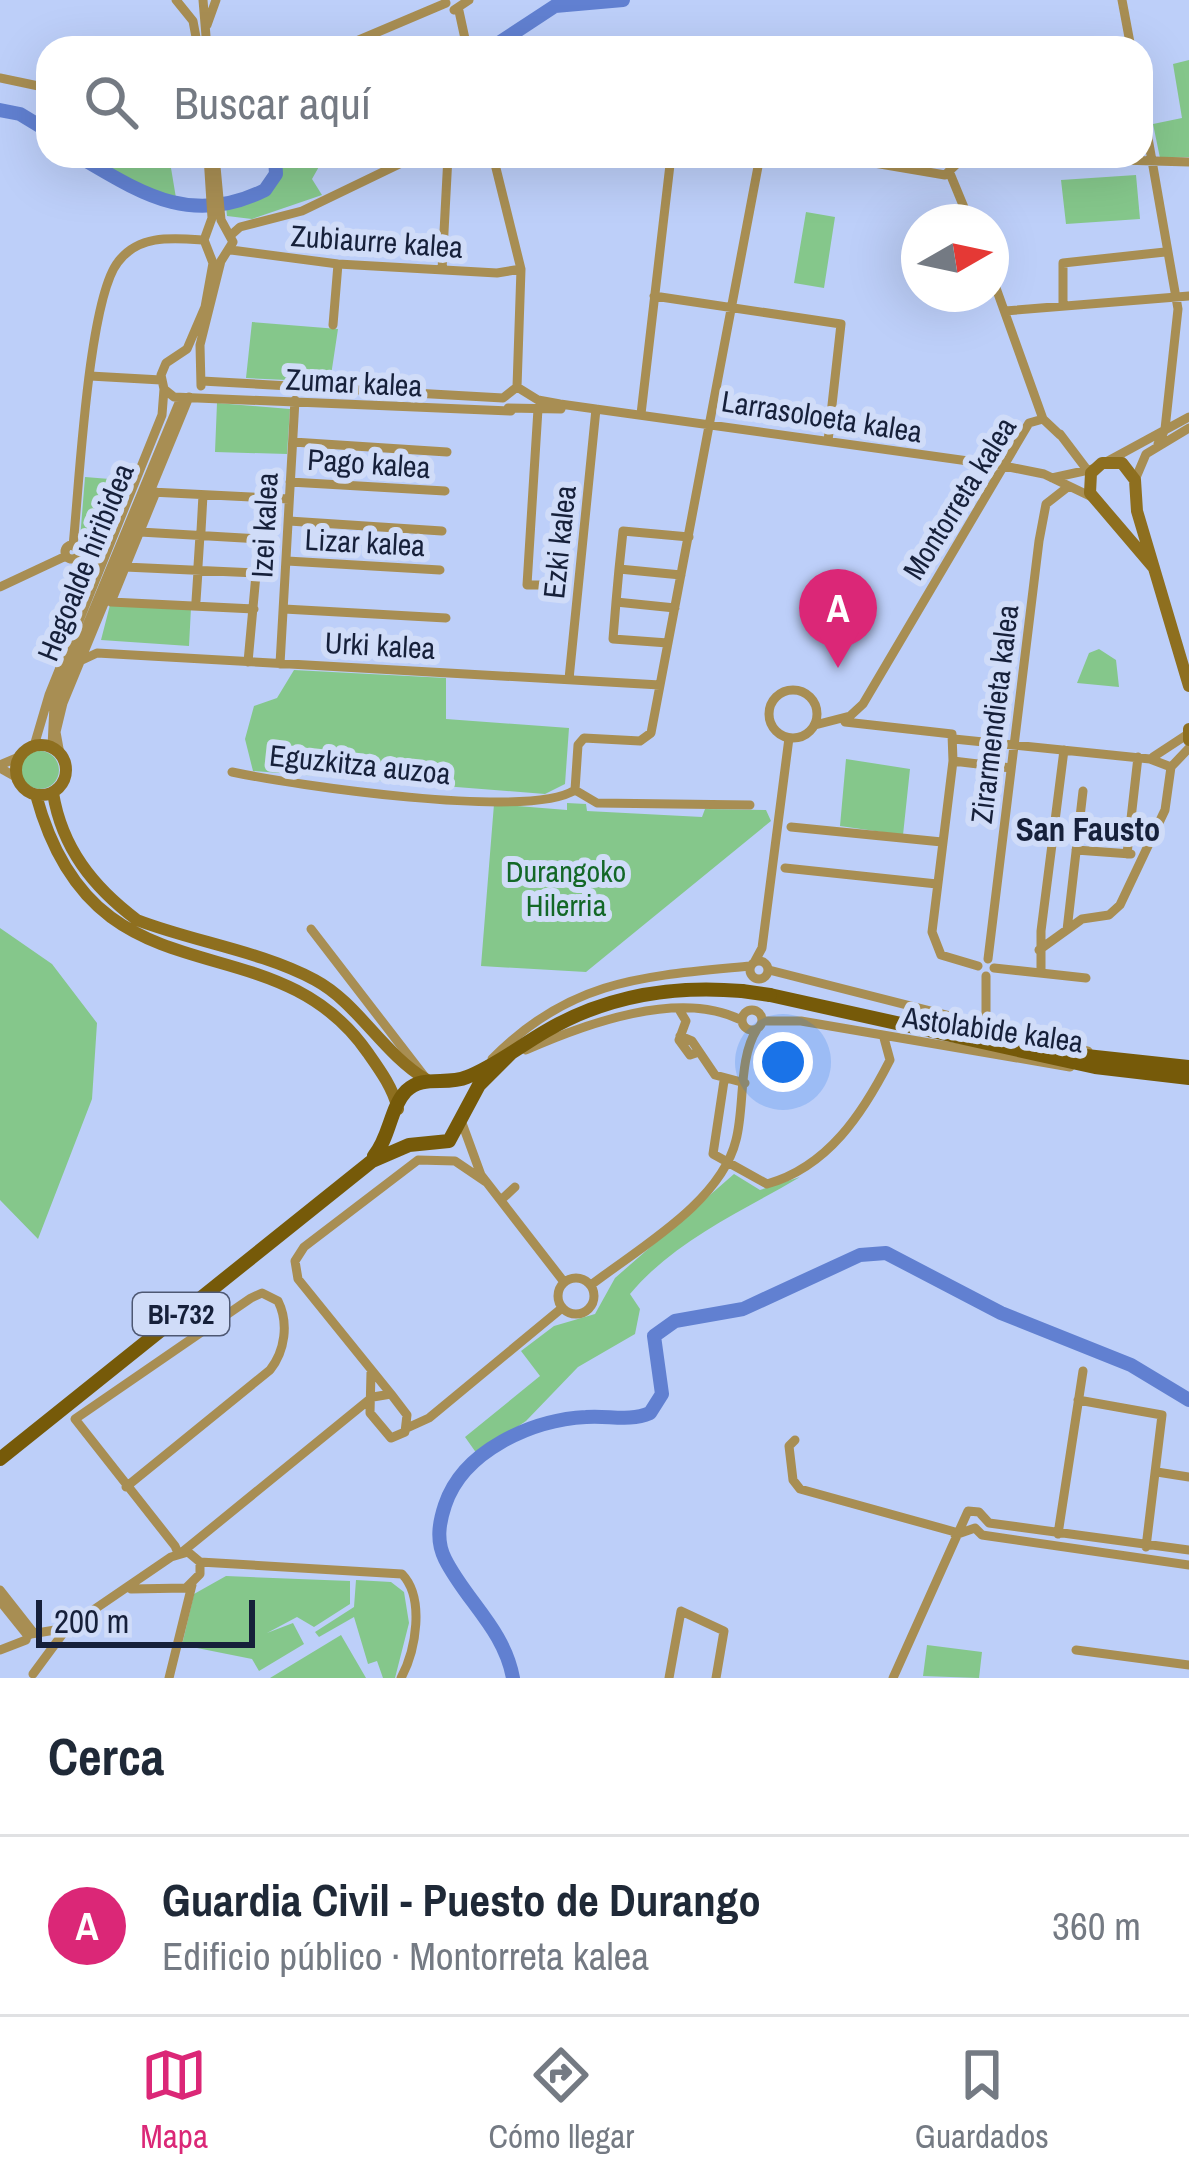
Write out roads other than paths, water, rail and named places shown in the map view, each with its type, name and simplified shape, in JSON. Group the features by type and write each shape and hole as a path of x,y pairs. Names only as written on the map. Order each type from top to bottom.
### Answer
{"main road":[{"path":"1154,568 1098,501 1097,467 1122,463 1134,486 1189,686"},
{"path":"1098,501 1124,503 1134,486"},
{"path":"36,795 53,793 66,775 56,750 34,746 19,757 16,777 36,795 45,826 71,877 102,911 154,945 320,1000 356,1036 394,1095 402,1131 419,1145"},
{"path":"53,793 70,847 111,901 136,920 317,981 397,1062 427,1080 444,1083 488,1070 580,1013 620,999 696,988 770,995 1096,1067 1189,1078"},
{"path":"1048,1054 1189,1067"},
{"path":"439,1145 463,1118 488,1070"},
{"name":"BI-732","path":"362,1169 388,1136 407,1090 427,1080"},
{"path":"444,1083 458,1095 463,1118"},
{"name":"BI-732","path":"0,1460 362,1169 395,1150 439,1145"}],"street":[{"path":"176,0 201,36"},
{"path":"203,0 205,36"},
{"path":"207,36 216,0"},
{"path":"458,10 469,0"},
{"path":"1121,0 1128,36"},
{"path":"368,36 446,2 458,10 464,36"},
{"path":"0,78 36,86"},
{"path":"1153,164 1189,162"},
{"path":"56,750 59,716 88,640 188,397 202,381 200,345 228,252 228,232 216,208 212,168"},
{"path":"0,587 66,556 78,556 73,545 90,376 115,265 134,247 156,239 228,232 302,211 391,168"},
{"path":"442,270 447,168"},
{"path":"202,381 503,398 517,386 521,269 497,168"},
{"path":"641,413 669,168"},
{"path":"750,806 597,803 575,790 578,745 584,738 647,738 758,168"},
{"path":"932,168 952,168"},
{"path":"1151,168 1178,309 1166,429 1158,444"},
{"path":"949,170 963,204"},
{"path":"34,746 49,695 162,415 166,363 191,341 205,307 210,254 206,235 216,208"},
{"path":"1063,305 1063,263 1166,252"},
{"name":"Zubiaurre kalea","path":"210,254 497,274 521,269"},
{"path":"334,325 338,264"},
{"path":"1009,311 1159,298 1173,292 1189,296 1178,309"},
{"path":"653,296 841,324 828,441"},
{"path":"1005,312 1039,401 1039,420 1097,467"},
{"path":"178,356 200,367"},
{"path":"90,376 162,384 188,397"},
{"path":"517,386 527,394 590,409"},
{"name":"Izei kalea","path":"280,664 296,388"},
{"path":"524,408 527,394"},
{"name":"Zumar kalea","path":"188,397 590,409"},
{"name":"Hegoalde hiribidea","path":"56,750 54,706 188,397"},
{"path":"503,398 511,410"},
{"path":"1052,478 1097,467 1189,417 1168,403"},
{"path":"538,409 526,585 540,585"},
{"name":"Larrasoloeta kalea","path":"590,409 1004,466 1052,478 1098,501"},
{"name":"Ezki kalea","path":"569,680 590,409"},
{"name":"Montorreta kalea","path":"838,719 856,712 868,698 1004,466 1039,420"},
{"path":"1134,486 1141,460 1158,444 1189,428"},
{"path":"293,442 447,452"},
{"path":"1078,454 1097,467"},
{"name":"Pago kalea","path":"290,482 445,491"},
{"name":"Zirarmendieta kalea","path":"986,967 1046,504 1069,486"},
{"path":"152,492 290,499"},
{"name":"Hegoalde hiribidea","path":"152,492 111,602 254,608"},
{"path":"196,601 203,495"},
{"path":"248,662 262,498"},
{"path":"289,521 442,531"},
{"path":"668,643 613,638 623,531 688,536"},
{"name":"Hegoalde hiribidea","path":"140,532 259,539"},
{"name":"Lizar kalea","path":"287,561 440,570"},
{"name":"Hegoalde hiribidea","path":"125,567 256,574"},
{"path":"619,568 681,575"},
{"path":"616,602 674,608"},
{"path":"284,609 446,618"},
{"path":"80,661 98,653 88,640"},
{"name":"Urki kalea","path":"98,653 660,685"},
{"path":"815,725 817,712 811,698 798,691 777,697 769,717 776,731 789,738 838,719"},
{"path":"817,712 954,740 1144,758 1171,767"},
{"path":"591,1285 701,1196 729,1159 745,1084 789,738"},
{"path":"1144,758 1189,738"},
{"path":"1039,950 1082,919 1115,911 1165,810 1171,767 1189,738"},
{"path":"785,868 937,884 954,740"},
{"path":"1041,972 1039,950 1064,750"},
{"path":"0,766 19,757"},
{"path":"1127,854 1144,758"},
{"path":"953,760 1010,768"},
{"path":"0,766 16,777"},
{"name":"Eguzkitza auzoa","path":"232,772 286,784 483,799 550,802 575,790"},
{"path":"1067,930 1083,790"},
{"path":"791,826 943,842"},
{"path":"1076,850 1141,859"},
{"name":"Astolabide kalea","path":"937,884 932,932 941,955 986,967 977,1010 961,1019"},
{"path":"311,929 427,1080"},
{"path":"986,967 1086,978"},
{"path":"488,1070 552,1014 612,984 673,970 760,969 1111,1057"},
{"name":"Astolabide kalea","path":"983,996 991,1023 1032,1038"},
{"path":"694,1047 696,1010"},
{"name":"Astolabide kalea","path":"488,1070 596,1023 696,1010 752,1020 801,1021 1052,1067 1096,1067"},
{"path":"680,1011 686,1021 680,1036 724,1082 745,1084"},
{"name":"Astolabide kalea","path":"729,1159 752,1180 767,1184 826,1150 867,1106 890,1060 884,1038"},
{"path":"724,1082 713,1154 729,1159"},
{"path":"463,1118 483,1179"},
{"path":"439,1145 483,1179 565,1282"},
{"path":"407,1428 404,1411 298,1279 294,1264 304,1247 418,1160 455,1161 483,1179"},
{"path":"501,1200 515,1187"},
{"path":"575,1277 591,1285 593,1303 585,1312 573,1314 562,1308 558,1297 565,1282 575,1277"},
{"path":"126,1487 271,1370 280,1355 285,1321 278,1301 262,1293 250,1298 75,1419 126,1487 169,1540 174,1557 169,1587 181,1610"},
{"path":"369,1367 373,1418 391,1438 435,1412 562,1308"},
{"path":"1057,1545 1083,1371"},
{"path":"1,1648 33,1643 67,1628 131,1588 372,1398 391,1394"},
{"path":"1078,1400 1162,1415 1144,1558"},
{"path":"404,1411 435,1412"},
{"path":"343,1420 373,1418"},
{"path":"795,1440 789,1446 791,1472 800,1489 955,1534 978,1524"},
{"path":"1157,1472 1189,1477"},
{"path":"893,1678 937,1589 964,1516 965,1523 1189,1550"},
{"path":"978,1524 982,1535 1189,1565"},
{"path":"169,1678 181,1610 207,1529"},
{"path":"174,1557 199,1564 402,1574 413,1585 416,1607 401,1678"},
{"path":"131,1588 192,1584"},
{"path":"0,1590 33,1643 32,1676"},
{"path":"0,1601 33,1643 52,1646 67,1628"},
{"path":"669,1678 681,1611 724,1631 716,1678"},
{"path":"1076,1650 1189,1665"},
{"path":"1167,1662 1170,1678"}],"waterway":[{"path":"509,36 555,6 623,0"},
{"path":"0,110 36,124"},
{"path":"99,168 167,201 213,206 265,190 276,168"},
{"path":"513,1678 502,1645 442,1552 439,1532 445,1505 467,1469 522,1432 565,1419 650,1413 662,1394 654,1336 675,1321 743,1309 860,1255 886,1253 1001,1313 1131,1365 1189,1400"}],"place":[{"name":"Guardia Civil - Puesto de Durango","path":"838,668"}],"district":[{"name":"San Fausto","path":"1088,829"}],"park label":[{"name":"Durangoko Hilerria","path":"566,888"}]}
